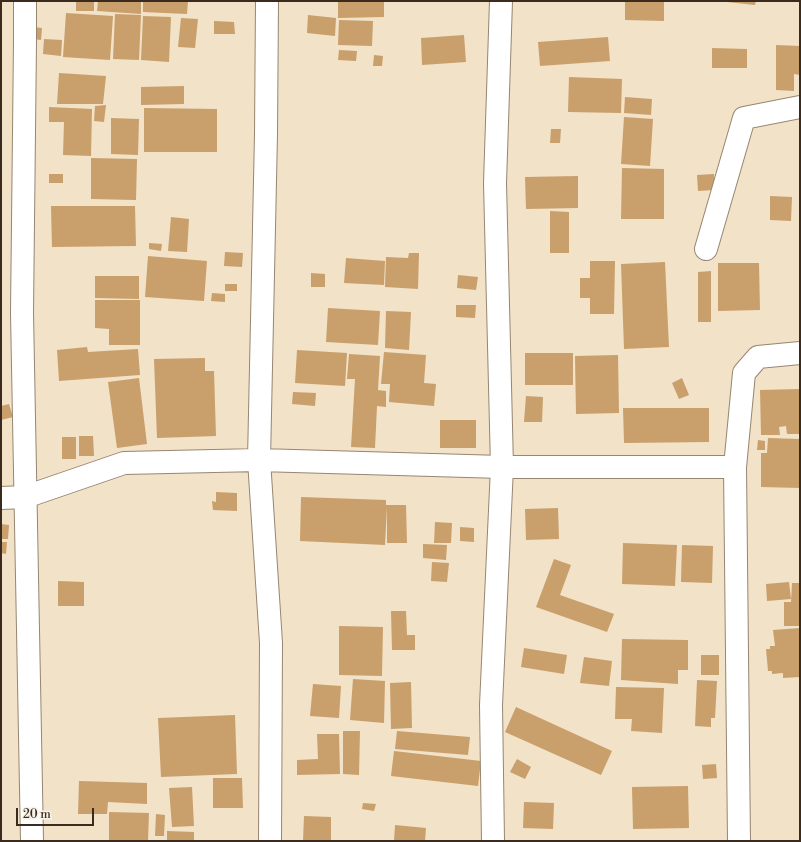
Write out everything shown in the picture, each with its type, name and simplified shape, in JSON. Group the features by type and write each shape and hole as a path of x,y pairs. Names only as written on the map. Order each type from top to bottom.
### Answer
{"street":[{"path":"25,1 26,41 22,313 32,841"},
{"path":"267,1 266,134 259,460 271,643 270,841"},
{"path":"493,841 491,705 502,467 495,183 501,1"},
{"path":"706,249 744,118 800,106"},
{"path":"739,841 735,467 744,373 758,357 800,353"},
{"path":"1,498 25,497 124,462 259,460 502,467 735,467"}],"building":[{"path":"76,1 94,1 94,11 76,11"},
{"path":"98,1 141,1 141,14 97,11"},
{"path":"143,1 188,1 187,14 143,12"},
{"path":"338,1 384,1 384,17 338,18"},
{"path":"625,1 664,1 664,21 625,20"},
{"path":"727,1 756,1 755,5"},
{"path":"66,13 113,16 110,60 63,57"},
{"path":"115,14 141,15 139,60 113,59"},
{"path":"308,15 336,18 335,36 307,33"},
{"path":"143,16 171,17 169,62 141,60"},
{"path":"181,18 198,19 195,48 178,47"},
{"path":"339,20 373,21 372,46 338,45"},
{"path":"214,21 234,22 235,34 214,34"},
{"path":"34,27 42,28 41,40 33,39"},
{"path":"464,35 466,62 422,65 421,38"},
{"path":"608,37 610,61 540,66 538,42"},
{"path":"44,39 62,40 61,56 43,54"},
{"path":"776,45 800,46 800,75 794,74 794,91 776,90"},
{"path":"712,48 747,49 747,68 712,68"},
{"path":"339,50 357,51 356,61 338,60"},
{"path":"374,55 383,56 382,66 373,66"},
{"path":"59,73 106,76 103,104 57,104"},
{"path":"569,77 622,79 621,113 568,112"},
{"path":"184,86 184,104 141,105 141,87"},
{"path":"625,97 652,99 651,115 624,113"},
{"path":"106,105 104,122 94,121 95,106"},
{"path":"49,107 92,109 91,156 63,155 64,122 49,122"},
{"path":"144,108 217,109 217,152 144,152"},
{"path":"624,117 653,119 650,166 621,164"},
{"path":"111,118 139,119 138,155 111,154"},
{"path":"551,129 561,129 560,143 550,143"},
{"path":"91,158 137,159 136,200 91,199"},
{"path":"622,168 664,169 664,219 621,219"},
{"path":"49,174 63,174 63,183 49,183"},
{"path":"714,174 714,190 698,191 697,175"},
{"path":"578,176 578,208 526,209 525,177"},
{"path":"770,196 792,197 791,221 770,220"},
{"path":"51,206 135,206 136,246 52,247"},
{"path":"550,211 569,212 569,253 550,253"},
{"path":"171,217 189,219 187,252 168,251"},
{"path":"149,243 162,244 161,251 149,249"},
{"path":"225,252 243,253 242,267 224,266"},
{"path":"409,253 419,253 418,289 385,287 386,257 408,258"},
{"path":"148,256 207,261 204,301 145,297"},
{"path":"346,258 385,261 384,285 344,283"},
{"path":"590,261 615,261 614,314 590,314 590,298 580,298 580,278 590,278"},
{"path":"665,262 669,347 624,349 621,264"},
{"path":"718,263 759,263 760,310 718,311"},
{"path":"711,271 711,322 698,322 698,272"},
{"path":"311,273 325,274 325,287 311,287"},
{"path":"458,275 478,277 476,290 457,288"},
{"path":"95,276 139,276 139,299 95,298"},
{"path":"225,284 237,284 237,291 225,291"},
{"path":"212,293 225,294 225,302 211,301"},
{"path":"95,300 140,300 140,345 109,345 109,329 95,328"},
{"path":"456,305 476,305 475,318 456,317"},
{"path":"328,308 380,311 378,345 326,342"},
{"path":"386,311 411,312 409,350 385,348"},
{"path":"87,347 88,352 138,349 140,375 59,381 57,350"},
{"path":"297,350 347,353 345,386 295,383"},
{"path":"384,352 426,355 424,383 436,384 434,406 389,402 390,384 381,384"},
{"path":"525,353 573,353 573,385 525,385"},
{"path":"349,354 380,356 378,390 386,391 386,407 377,406 375,448 351,447 355,379 347,379"},
{"path":"618,355 619,413 576,414 575,356"},
{"path":"205,358 205,371 214,371 216,436 157,438 154,359"},
{"path":"139,378 147,444 117,448 108,382"},
{"path":"682,378 689,395 679,399 672,383"},
{"path":"800,389 800,434 787,434 786,426 779,427 780,435 761,435 760,390"},
{"path":"293,392 316,393 315,406 292,404"},
{"path":"526,396 543,397 542,422 524,422"},
{"path":"9,404 13,417 1,420 1,406"},
{"path":"623,408 709,408 709,442 624,443"},
{"path":"440,420 476,420 476,448 440,448"},
{"path":"79,436 93,436 94,456 79,456"},
{"path":"62,437 76,437 76,459 62,459"},
{"path":"768,438 800,439 800,488 761,487 761,453 767,453"},
{"path":"758,440 765,441 765,450 757,450"},
{"path":"216,492 237,493 237,511 213,510 212,501 216,502"},
{"path":"301,497 386,500 386,505 406,505 407,543 387,543 387,507 385,545 300,541"},
{"path":"558,508 559,539 526,540 525,509"},
{"path":"435,522 452,523 451,543 434,543"},
{"path":"1,524 9,525 8,539 1,539"},
{"path":"460,527 474,528 474,542 460,541"},
{"path":"1,542 7,542 6,554 1,553"},
{"path":"623,543 677,545 675,586 622,584"},
{"path":"423,544 447,545 446,560 423,558"},
{"path":"682,545 713,546 712,583 681,582"},
{"path":"554,559 571,565 560,595 614,614 607,632 536,607"},
{"path":"432,562 449,563 447,582 431,581"},
{"path":"58,581 84,582 84,606 58,606"},
{"path":"789,582 791,599 767,601 766,584"},
{"path":"792,583 800,583 800,626 784,626 784,602 791,602"},
{"path":"391,611 406,611 407,635 415,635 415,650 392,650"},
{"path":"339,626 383,627 382,676 339,675"},
{"path":"800,628 800,677 783,678 783,673 772,674 772,671 768,671 766,649 770,649 770,646 775,646 773,630"},
{"path":"622,639 688,640 688,670 678,670 678,684 621,680"},
{"path":"524,648 567,655 564,674 521,667"},
{"path":"701,655 719,655 719,675 701,675"},
{"path":"584,657 612,661 609,686 580,683"},
{"path":"353,679 385,681 384,723 350,720"},
{"path":"697,680 717,681 715,718 711,718 711,727 695,726"},
{"path":"411,682 412,728 391,729 390,683"},
{"path":"313,684 341,686 339,718 310,716"},
{"path":"616,687 664,688 662,733 631,731 632,719 615,719"},
{"path":"516,707 612,751 601,775 505,732"},
{"path":"235,715 237,774 161,777 158,718"},
{"path":"343,731 360,731 359,775 343,774"},
{"path":"397,731 470,737 468,755 395,749"},
{"path":"317,734 339,734 340,774 297,775 297,760 318,759"},
{"path":"394,751 481,761 478,786 391,776"},
{"path":"517,759 531,767 525,779 510,772"},
{"path":"716,764 717,778 703,779 702,765"},
{"path":"213,778 242,778 243,808 213,808"},
{"path":"79,781 147,783 147,804 108,802 107,814 78,814"},
{"path":"688,786 689,828 633,829 632,787"},
{"path":"192,787 194,826 172,827 169,788"},
{"path":"524,802 554,803 553,829 523,828"},
{"path":"363,803 376,804 374,811 362,809"},
{"path":"109,812 149,813 148,841 109,841"},
{"path":"156,814 165,815 164,836 155,836"},
{"path":"304,816 331,817 331,841 303,841"},
{"path":"395,825 426,828 425,841 394,841"},
{"path":"167,831 194,832 194,841 167,841"}]}
